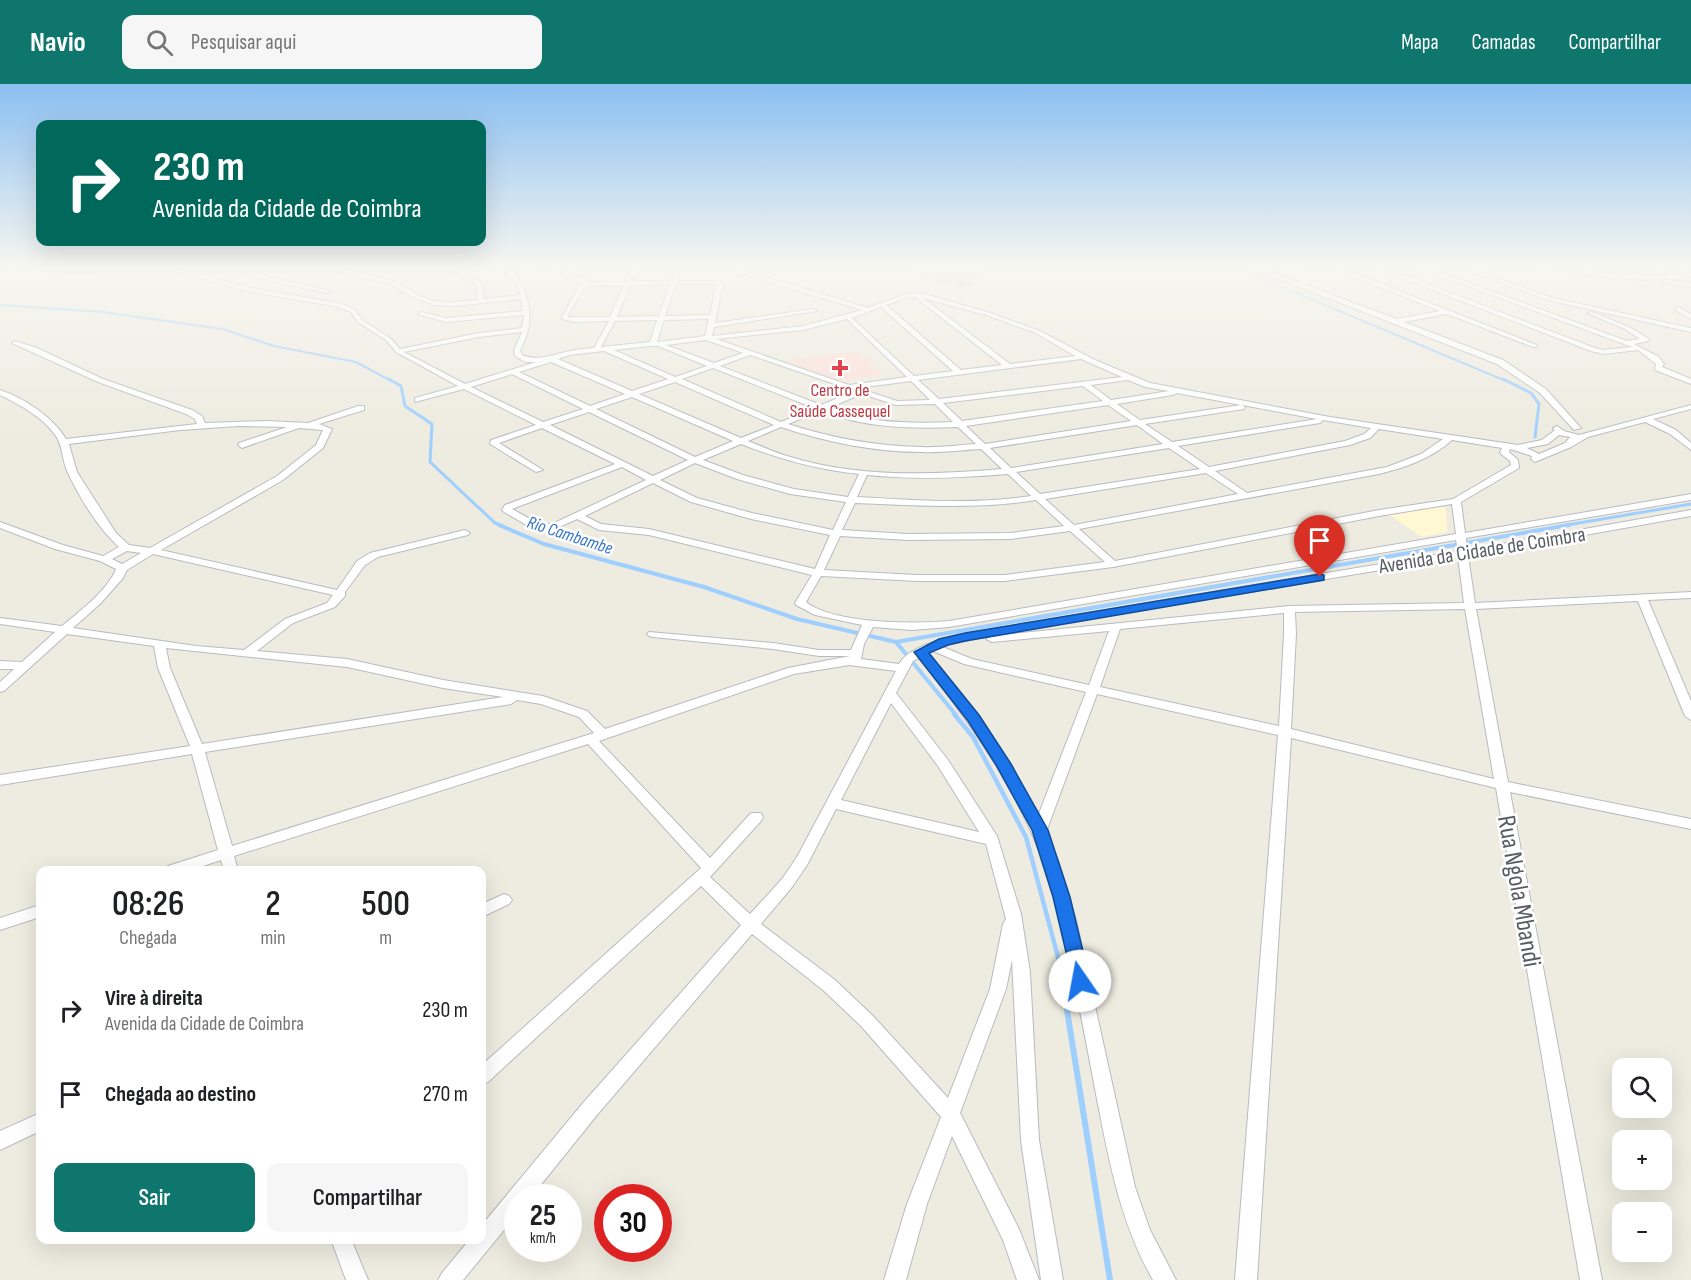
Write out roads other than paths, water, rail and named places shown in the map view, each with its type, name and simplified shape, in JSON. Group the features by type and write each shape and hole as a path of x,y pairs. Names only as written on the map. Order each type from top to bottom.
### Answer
{"street":[{"path":"364,324 388,339 398,351 651,480 718,508 835,533 974,538 1011,536 1071,528 1397,467 1431,453 1451,439"},
{"path":"525,324 522,344 517,350 519,356 528,360 551,358 740,441 785,458 832,469 923,477 1008,471 1330,419"},
{"path":"601,349 611,324"},
{"path":"656,345 661,324"},
{"path":"708,339 712,324"},
{"path":"418,400 466,387 569,352 656,345 818,324"},
{"path":"855,324 936,402 986,446 1008,471 1113,564"},
{"path":"904,324 960,373"},
{"path":"953,324 1008,366"},
{"path":"1016,324 1038,332 1082,357 1129,379 1251,406 1451,439 1508,452 1527,460 1536,459"},
{"path":"1404,324 1500,362 1543,391 1581,431"},
{"path":"1477,324 1535,346"},
{"path":"1525,324 1593,350 1604,352 1640,348"},
{"path":"1574,324 1640,348 1656,359 1660,364 1658,368 1691,382"},
{"path":"1618,324 1647,340 1624,342"},
{"path":"1663,324 1691,330"},
{"path":"398,351 479,335 525,330"},
{"path":"708,339 896,403 936,402 1129,379"},
{"path":"15,343 38,350 75,370 189,412 199,418 201,424"},
{"path":"656,345 820,408 861,421 889,424 924,426 961,424 1182,392"},
{"path":"601,349 782,425 817,436 891,448 923,450 986,446 1251,406"},
{"path":"539,470 494,444 497,440 750,353"},
{"path":"845,387 1082,357"},
{"path":"513,372 695,460 740,477 793,492 851,500 978,504 1038,498 1207,470 1347,443 1367,436 1376,427"},
{"path":"1083,383 1137,423 1246,496"},
{"path":"1543,391 1555,410 1558,430"},
{"path":"0,392 24,403 54,429 64,442 69,467 84,494 117,541 126,548 341,594"},
{"path":"620,465 507,509 539,528 554,526 695,460 860,392"},
{"path":"1508,452 1550,440 1564,426 1581,431 1607,429 1691,407"},
{"path":"242,445 288,428 304,426 361,408"},
{"path":"1646,419 1673,432 1691,447"},
{"path":"0,688 97,601 119,576 122,568 270,484 320,446 328,429 320,426 272,422 201,424 64,442"},
{"path":"1558,430 1575,436 1568,445"},
{"path":"1504,472 1568,445 1581,431"},
{"path":"578,516 599,527 649,532 719,551 818,573 965,579 1059,572 1113,564 1379,513 1456,501 1516,466 1508,452"},
{"path":"864,472 818,573 800,603 802,607 931,642 968,662 1285,732 1501,785 1691,824"},
{"name":"Avenida da Cidade de Coimbra","path":"931,642 1460,545 1691,497"},
{"name":"Rua Ngola Mbandi","path":"1456,501 1460,545 1501,785 1591,1280"},
{"name":"Avenida da Cidade de Coimbra","path":"931,642 996,616 1460,545 1691,513"},
{"path":"1,526 59,547 104,559 122,568"},
{"path":"247,653 289,621 331,605 361,563 374,555 465,533"},
{"path":"104,559 126,548"},
{"path":"529,1184 750,924 773,901 802,861 891,695 902,668 908,659 931,642 979,641 1115,629 1289,609 1470,606 1691,595"},
{"path":"1641,596 1691,716"},
{"path":"1246,1280 1285,732 1290,634 1289,609"},
{"path":"0,621 159,643 347,663 404,677 543,700 570,707 584,714 596,737 750,924 837,992 867,1021 952,1116 1012,1236 1028,1280"},
{"path":"185,866 596,737 792,671 828,663 856,653 868,626"},
{"path":"1040,830 1060,772 1095,690 1115,629"},
{"path":"653,634 819,653 856,653 902,668"},
{"path":"931,642 1040,830 1062,897 1104,1086 1122,1183 1151,1258 1165,1280"},
{"path":"159,643 164,668 197,748 230,866"},
{"path":"0,665 24,666"},
{"path":"891,695 943,763 992,840 1014,914 1022,972 1030,1140 1052,1280"},
{"path":"0,780 521,698"},
{"path":"832,803 992,840"},
{"path":"486,1072 705,872 756,818"},
{"path":"486,909 504,900"},
{"path":"0,924 36,912"},
{"path":"895,1280 917,1204 998,989 1014,914"},
{"path":"0,1141 36,1124"},
{"path":"486,1235 504,1214"},
{"path":"343,1244 357,1280"},
{"path":"449,1280 479,1244"}],"waterway":[{"name":"Rio Cambambe","path":"186,324 222,329 274,346 356,362 391,381"},
{"path":"1370,324 1506,381"},
{"name":"Rio Cambambe","path":"389,379 401,386 405,406 432,424 430,462 495,523 503,526"},
{"path":"1503,379 1531,393 1539,404 1535,437"},
{"path":"1561,526 1691,504"},
{"name":"Rio Cambambe","path":"499,525 544,544 704,587 797,619 896,642"},
{"path":"896,642 1569,525"},
{"path":"896,642 956,715"},
{"path":"954,714 973,737 1026,837 1059,961"},
{"path":"1059,960 1110,1280"}],"place":[{"name":"Centro de Saúde Cassequel","path":"840,368"}]}
